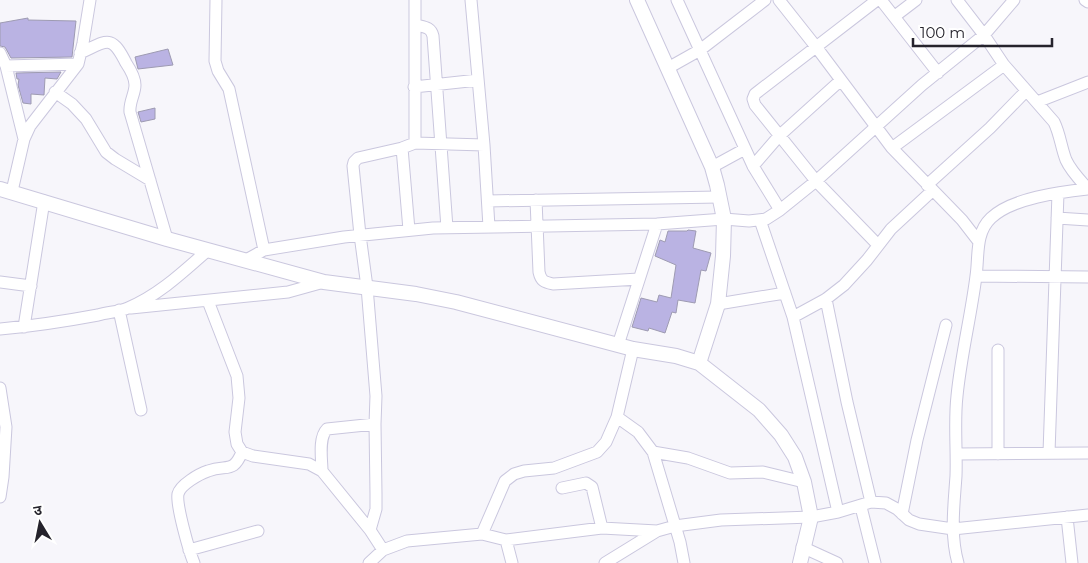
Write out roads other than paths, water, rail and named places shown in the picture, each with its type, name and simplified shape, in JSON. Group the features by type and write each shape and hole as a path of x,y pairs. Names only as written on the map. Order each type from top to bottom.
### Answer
{"street":[{"path":"79,59 90,0"},
{"path":"216,0 215,62 229,89 264,250"},
{"path":"415,0 415,143"},
{"path":"471,0 490,227"},
{"path":"637,0 712,167 724,219 723,256 718,304 699,363"},
{"path":"677,0 753,166 780,210"},
{"path":"668,68 700,50 765,0"},
{"path":"779,0 892,148 962,220 979,242"},
{"path":"877,0 755,94 753,99 755,105 816,181 878,245"},
{"path":"881,0 938,73"},
{"path":"895,16 916,0"},
{"path":"246,260 264,250 360,235 409,230 657,224 724,219 749,221 766,219 816,181 922,85 984,35 1014,0"},
{"path":"961,2 1004,65 1054,122 1059,131 1066,160 1088,189"},
{"path":"416,25 428,27 432,31 447,228"},
{"path":"167,238 130,112 129,106 136,86 135,82 118,47 114,43 108,42 79,59 30,126 6,190 44,201 167,238 208,250 324,282 416,294 456,302 633,349 676,356 699,363 759,410 773,424 795,458 804,482 811,517 802,547 800,563"},
{"path":"0,53 6,66 24,139"},
{"path":"6,66 79,59"},
{"path":"892,148 1004,65"},
{"path":"414,87 478,80"},
{"path":"753,166 779,136 841,80"},
{"path":"1037,102 1088,82"},
{"path":"793,317 826,299 844,285 891,229 1026,91"},
{"path":"55,92 86,119 106,152 115,160 150,180"},
{"path":"370,530 376,509 374,424 376,396 354,162 358,158 402,148 415,143 484,145"},
{"path":"402,148 409,230"},
{"path":"712,167 745,149"},
{"path":"958,563 953,529 957,454 957,396 976,276 979,242 984,227 1002,209 1029,199 1088,189"},
{"path":"1049,453 1058,193"},
{"path":"488,201 718,197"},
{"path":"536,200 539,272 540,278 544,282 553,284 639,280"},
{"path":"24,327 44,201"},
{"path":"1057,218 1088,220"},
{"path":"760,220 793,317 838,512"},
{"path":"618,345 657,224"},
{"path":"123,309 162,289 208,250"},
{"path":"976,276 1088,277"},
{"path":"0,282 31,286"},
{"path":"0,329 80,318 123,309 208,302 288,292 324,282"},
{"path":"718,304 785,293"},
{"path":"826,299 866,504 875,563"},
{"path":"208,302 237,376 239,398 235,432 237,444 242,452 253,456 309,464 322,472 370,530 382,550"},
{"path":"123,309 141,410"},
{"path":"902,514 917,440 946,324"},
{"path":"482,534 505,480 514,474 524,471 554,468 585,458 597,452 606,442 617,417 633,349"},
{"path":"998,350 998,454"},
{"path":"0,388 3,427 3,477 0,498"},
{"path":"617,417 638,432 653,452 684,563"},
{"path":"322,472 323,432 327,429 374,424"},
{"path":"194,563 189,550 178,502 178,494 182,487 206,471 234,466 242,452"},
{"path":"653,452 688,458 730,473 763,472 804,482"},
{"path":"957,454 1088,452"},
{"path":"562,488 586,483 592,486 602,528"},
{"path":"605,563 657,531 675,526 721,520 811,517 866,504 886,504 909,520 919,524 953,529 1088,515"},
{"path":"1067,517 1072,563"},
{"path":"369,563 382,550 407,541 482,534 506,540 602,528 657,531"},
{"path":"189,550 258,531"},
{"path":"506,540 512,563"},
{"path":"802,547 835,563"}]}
